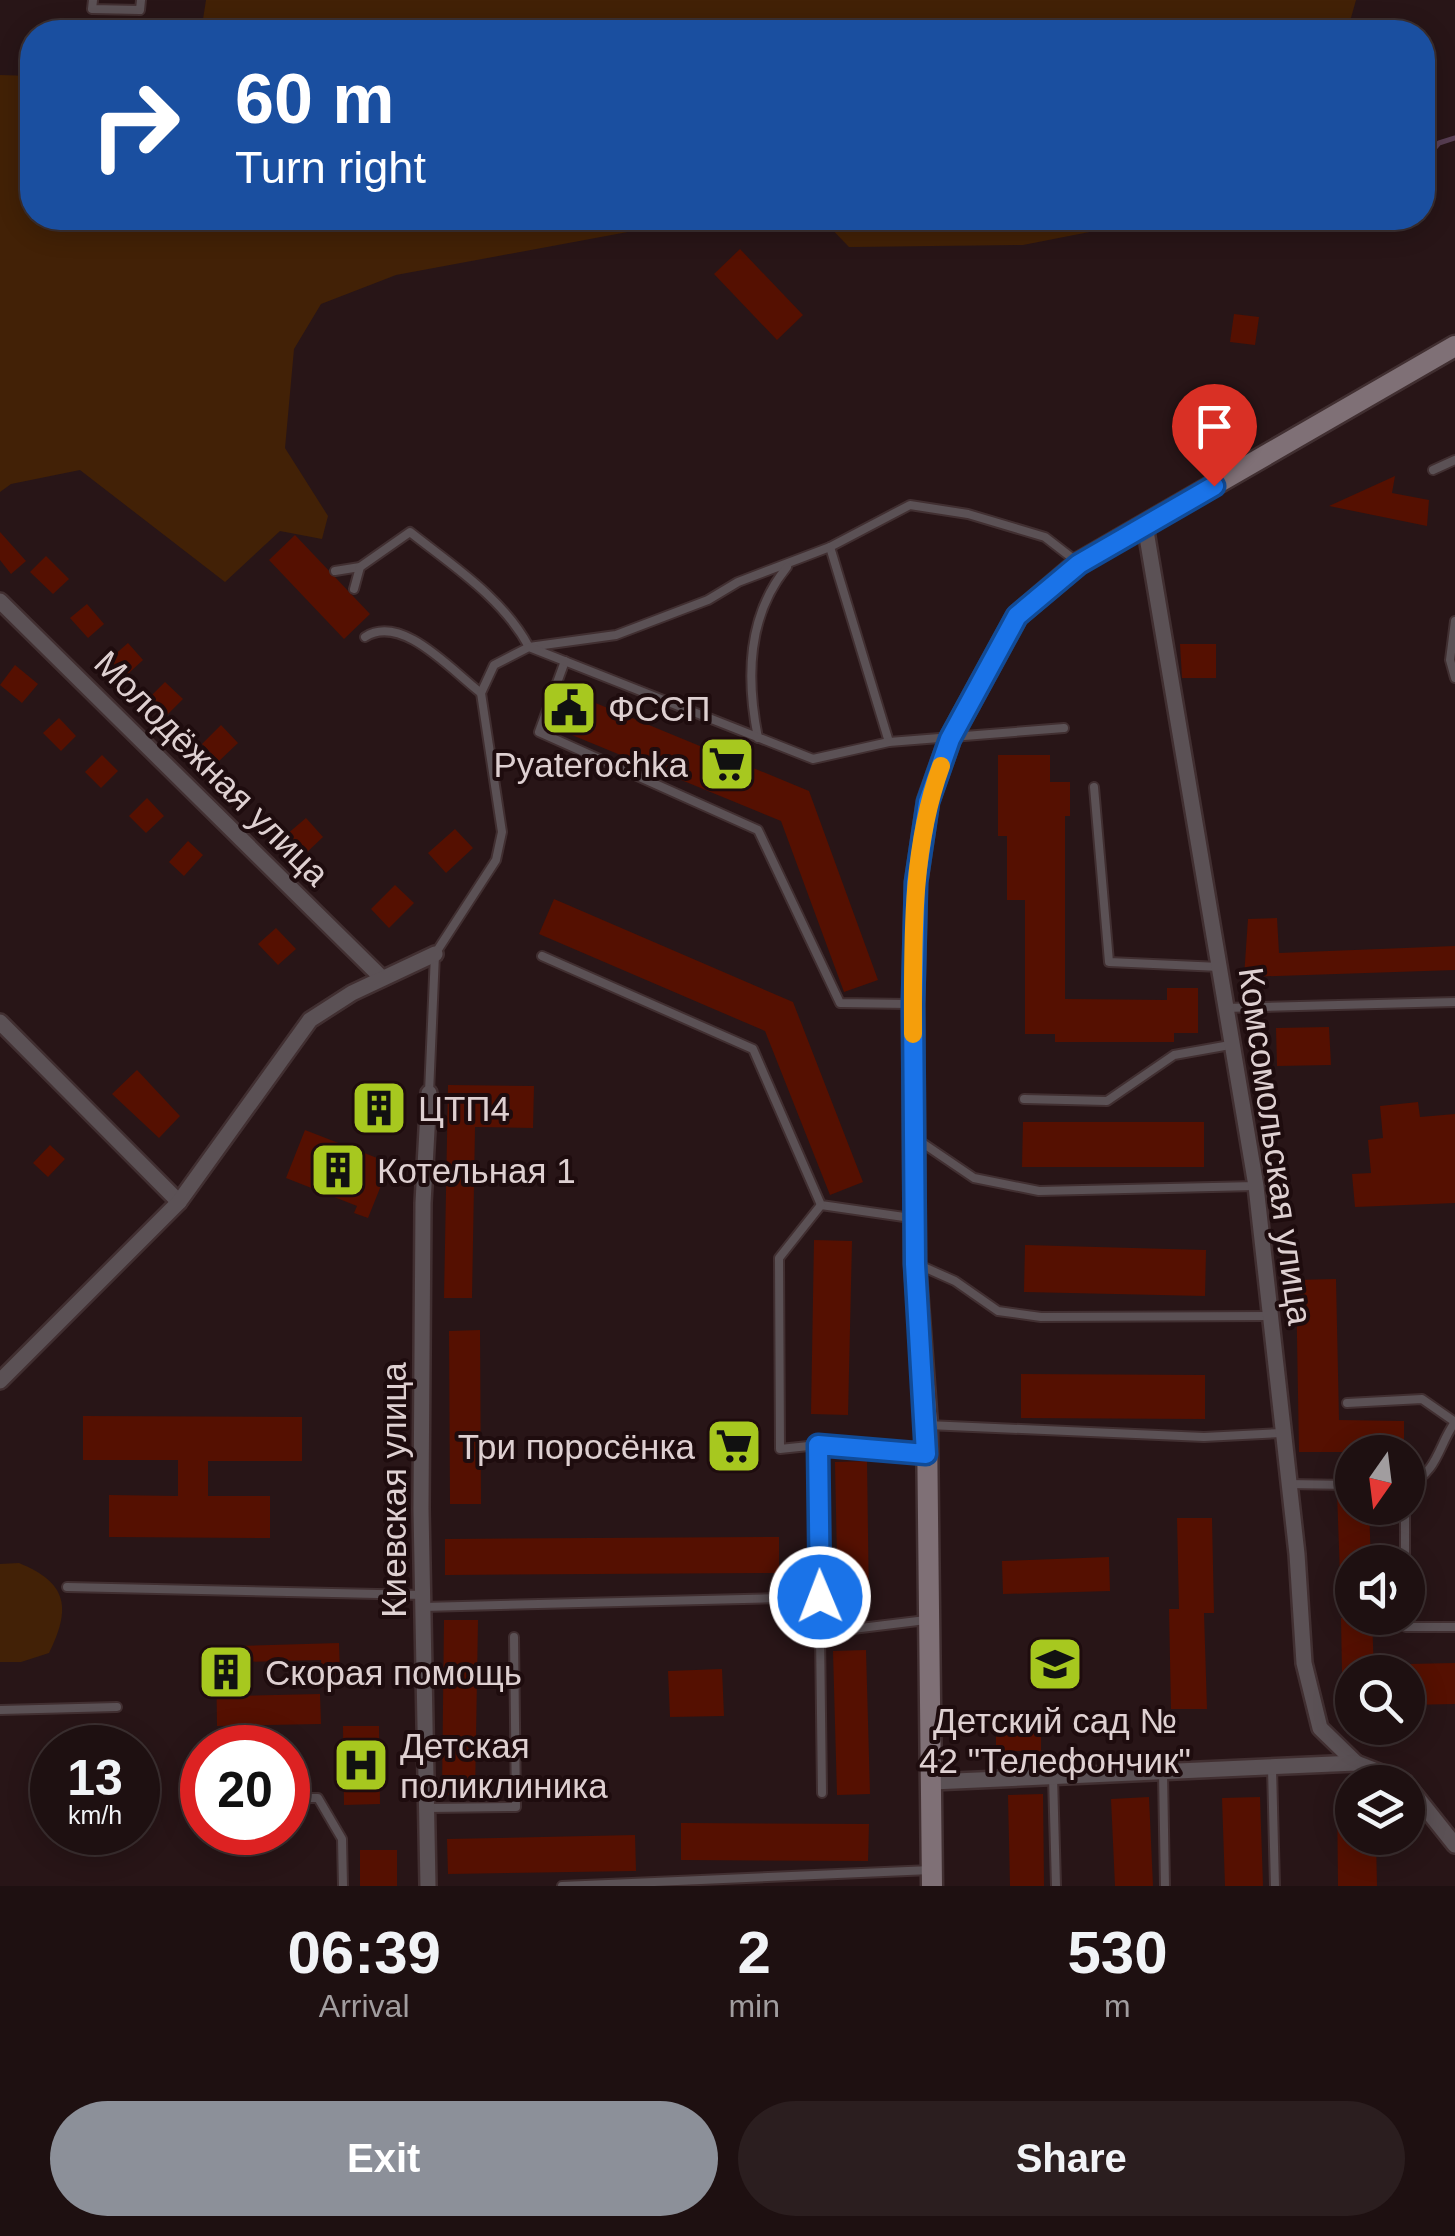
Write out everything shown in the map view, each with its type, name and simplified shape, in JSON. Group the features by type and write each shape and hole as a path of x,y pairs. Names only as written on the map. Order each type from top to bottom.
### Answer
{"main road":[{"path":"931,1878 927,1425 915,1264 913,1004 916,882 928,802 950,739 1017,616 1079,564 1455,346"}],"street":[{"name":"Комсомольская улица","path":"1145,525 1256,1186 1273,1316 1311,1706 1330,1740 1356,1763"},
{"name":"Молодёжная улица","path":"0,601 382,978"},
{"path":"0,1382 179,1202 310,1020 382,978 435,954"},
{"path":"0,1022 179,1202"},
{"name":"Киевская улица","path":"428,1093 422,1222 428,1886"},
{"path":"932,1782 1361,1765"},
{"path":"1425,1808 1455,1845"}],"lane":[{"path":"93,0 92,8 140,10 142,0"},
{"path":"1433,470 1455,460"},
{"path":"428,1093 435,954 496,860 502,832 481,693 494,665 529,648 616,635 708,600 738,582 830,547 910,505 968,514 1045,537 1079,564"},
{"path":"334,571 360,567 410,532 492,598 518,626 529,648 814,759 888,742 1064,728"},
{"path":"830,547 888,742"},
{"path":"758,738 750,680 756,626 766,593 790,564"},
{"path":"354,589 360,567"},
{"path":"1455,621 1450,660 1455,678"},
{"path":"366,637 378,629 396,630 481,693"},
{"path":"565,662 539,732 758,830 840,1003 913,1004"},
{"path":"1094,787 1109,962 1220,967"},
{"path":"542,956 752,1049 822,1205"},
{"path":"1224,1008 1455,1002"},
{"path":"1024,1099 1107,1101 1174,1055 1230,1045"},
{"path":"914,1137 974,1178 1039,1191 1256,1186"},
{"path":"822,1205 915,1219"},
{"path":"822,1205 779,1258 780,1450 818,1445 926,1454"},
{"path":"915,1264 955,1281 998,1312 1041,1317 1273,1316"},
{"path":"1347,1403 1422,1400 1455,1422 1444,1437 1436,1464 1425,1476"},
{"path":"927,1425 1204,1437 1282,1433"},
{"path":"818,1445 822,1793"},
{"path":"1288,1484 1335,1485"},
{"path":"68,1587 423,1601 820,1597"},
{"path":"820,1633 928,1620"},
{"path":"1425,1627 1455,1627"},
{"path":"428,1808 516,1807 514,1637"},
{"path":"0,1710 117,1707"},
{"path":"1272,1768 1275,1886"},
{"path":"1164,1773 1165,1886"},
{"path":"1053,1776 1056,1886"},
{"path":"310,1798 318,1798 342,1839 343,1886"},
{"path":"562,1886 931,1878"}],"shaded area":[{"path":"206,0 1356,0 1350,20 203,20"},
{"path":"0,75 20,76 20,230 638,230 396,275 321,304 294,349 285,448 328,516 322,539 280,531 225,582 80,470 11,484 0,492"},
{"path":"833,230 1100,230 1023,245 849,247"},
{"path":"19,1563 56,1588 61,1599 60,1623 49,1653 21,1662 0,1662 0,1564"}],"building":[{"path":"740,249 803,315 777,340 714,274"},
{"path":"1234,314 1259,317 1255,345 1230,342"},
{"path":"1395,476 1392,493 1429,500 1427,526 1329,506"},
{"path":"0,532 26,561 11,574 0,560"},
{"path":"295,535 370,614 344,639 269,560"},
{"path":"46,556 69,579 53,594 30,572"},
{"path":"87,604 104,624 88,638 70,618"},
{"path":"128,643 143,660 119,682 104,664"},
{"path":"1180,644 1216,644 1216,678 1182,678"},
{"path":"15,665 38,684 22,703 0,685"},
{"path":"165,682 183,699 167,715 149,698"},
{"path":"564,690 809,791 878,980 844,992 781,821 550,726"},
{"path":"59,718 76,736 61,751 43,733"},
{"path":"221,725 238,743 219,761 202,744"},
{"path":"102,755 118,771 101,788 85,772"},
{"path":"998,755 1050,755 1050,782 1070,782 1070,816 1065,816 1065,999 1167,1000 1167,988 1198,988 1198,1033 1174,1033 1174,1042 1055,1042 1055,1034 1025,1034 1025,900 1007,900 1007,836 998,836"},
{"path":"147,798 164,816 146,833 129,816"},
{"path":"306,818 323,837 304,855 286,835"},
{"path":"455,829 473,848 446,873 428,853"},
{"path":"188,841 203,855 184,876 169,862"},
{"path":"395,885 414,903 389,928 371,909"},
{"path":"554,899 793,1002 863,1182 830,1195 765,1031 539,934"},
{"path":"1277,918 1279,953 1455,946 1455,970 1244,977 1248,919"},
{"path":"276,928 296,949 278,965 258,944"},
{"path":"1329,1027 1331,1065 1277,1066 1276,1028"},
{"path":"137,1070 180,1116 159,1138 112,1094"},
{"path":"448,1085 534,1086 533,1128 475,1127 472,1298 444,1298"},
{"name":"ЦТП4","path":"373,1087 396,1094 385,1130 362,1123"},
{"path":"1418,1102 1420,1117 1455,1114 1455,1203 1355,1207 1352,1174 1371,1173 1368,1140 1383,1138 1380,1106"},
{"path":"1023,1122 1204,1122 1204,1167 1022,1167"},
{"name":"Котельная 1","path":"305,1130 390,1163 368,1218 354,1213 357,1206 286,1178"},
{"path":"50,1145 65,1159 48,1177 33,1163"},
{"path":"814,1240 852,1241 848,1415 811,1414"},
{"path":"1025,1245 1206,1250 1205,1296 1024,1292"},
{"path":"1336,1279 1339,1420 1404,1421 1404,1435 1335,1435 1335,1452 1299,1452 1296,1280"},
{"path":"480,1330 481,1504 450,1504 449,1331"},
{"path":"1021,1374 1205,1375 1205,1419 1021,1418"},
{"path":"83,1416 302,1417 302,1461 208,1461 208,1496 270,1496 270,1538 109,1537 109,1495 178,1496 178,1460 83,1460"},
{"path":"754,1425 755,1456 719,1457 718,1427"},
{"path":"867,1461 869,1608 838,1609 835,1462"},
{"path":"1177,1518 1212,1518 1214,1613 1204,1613 1207,1709 1171,1709 1169,1609 1179,1609"},
{"path":"1338,1525 1370,1525 1370,1545 1339,1545"},
{"path":"779,1537 779,1573 445,1575 445,1539"},
{"path":"1109,1557 1110,1591 1003,1594 1002,1561"},
{"path":"444,1620 478,1620 475,1795 442,1795"},
{"path":"1341,1635 1373,1635 1373,1655 1342,1655"},
{"path":"339,1643 340,1673 322,1674 321,1660 239,1662 239,1646"},
{"name":"Скорая помощь","path":"216,1650 236,1650 237,1696 320,1694 321,1724 217,1725"},
{"path":"866,1650 870,1794 837,1795 833,1651"},
{"path":"1455,1663 1455,1704 1425,1705 1425,1664"},
{"path":"722,1669 724,1716 670,1717 668,1671"},
{"name":"Детская поликлиника","path":"343,1726 379,1726 380,1804 344,1805"},
{"path":"996,1726 1041,1726 1041,1751 996,1751"},
{"path":"1043,1794 1044,1886 1010,1886 1008,1795"},
{"path":"1149,1797 1153,1886 1115,1886 1111,1799"},
{"path":"1260,1797 1263,1886 1225,1886 1222,1798"},
{"path":"681,1823 869,1824 868,1861 681,1860"},
{"path":"635,1835 636,1871 448,1874 447,1839"},
{"path":"360,1850 397,1850 397,1886 360,1886"},
{"path":"1338,1855 1376,1855 1377,1886 1338,1886"}],"waterway":[{"path":"1435,148 1455,138"}],"slow traffic":[{"path":"913,1034 916,882 928,802 941,766"}],"place":[{"name":"ФССП","path":"569,708"},
{"name":"Pyaterochka","path":"727,764"},
{"name":"ЦТП4","path":"379,1108"},
{"name":"Котельная 1","path":"338,1170"},
{"name":"Три поросёнка","path":"734,1446"},
{"name":"Детский сад № 42 \"Телефончик\"","path":"1055,1664"},
{"name":"Скорая помощь","path":"226,1672"},
{"name":"Детская поликлиника","path":"361,1765"}],"route":[{"path":"820,1597 818,1445 926,1454 915,1264 913,1004 916,882 928,802 939,770 950,739 1017,616 1079,564 1214,486"}]}
